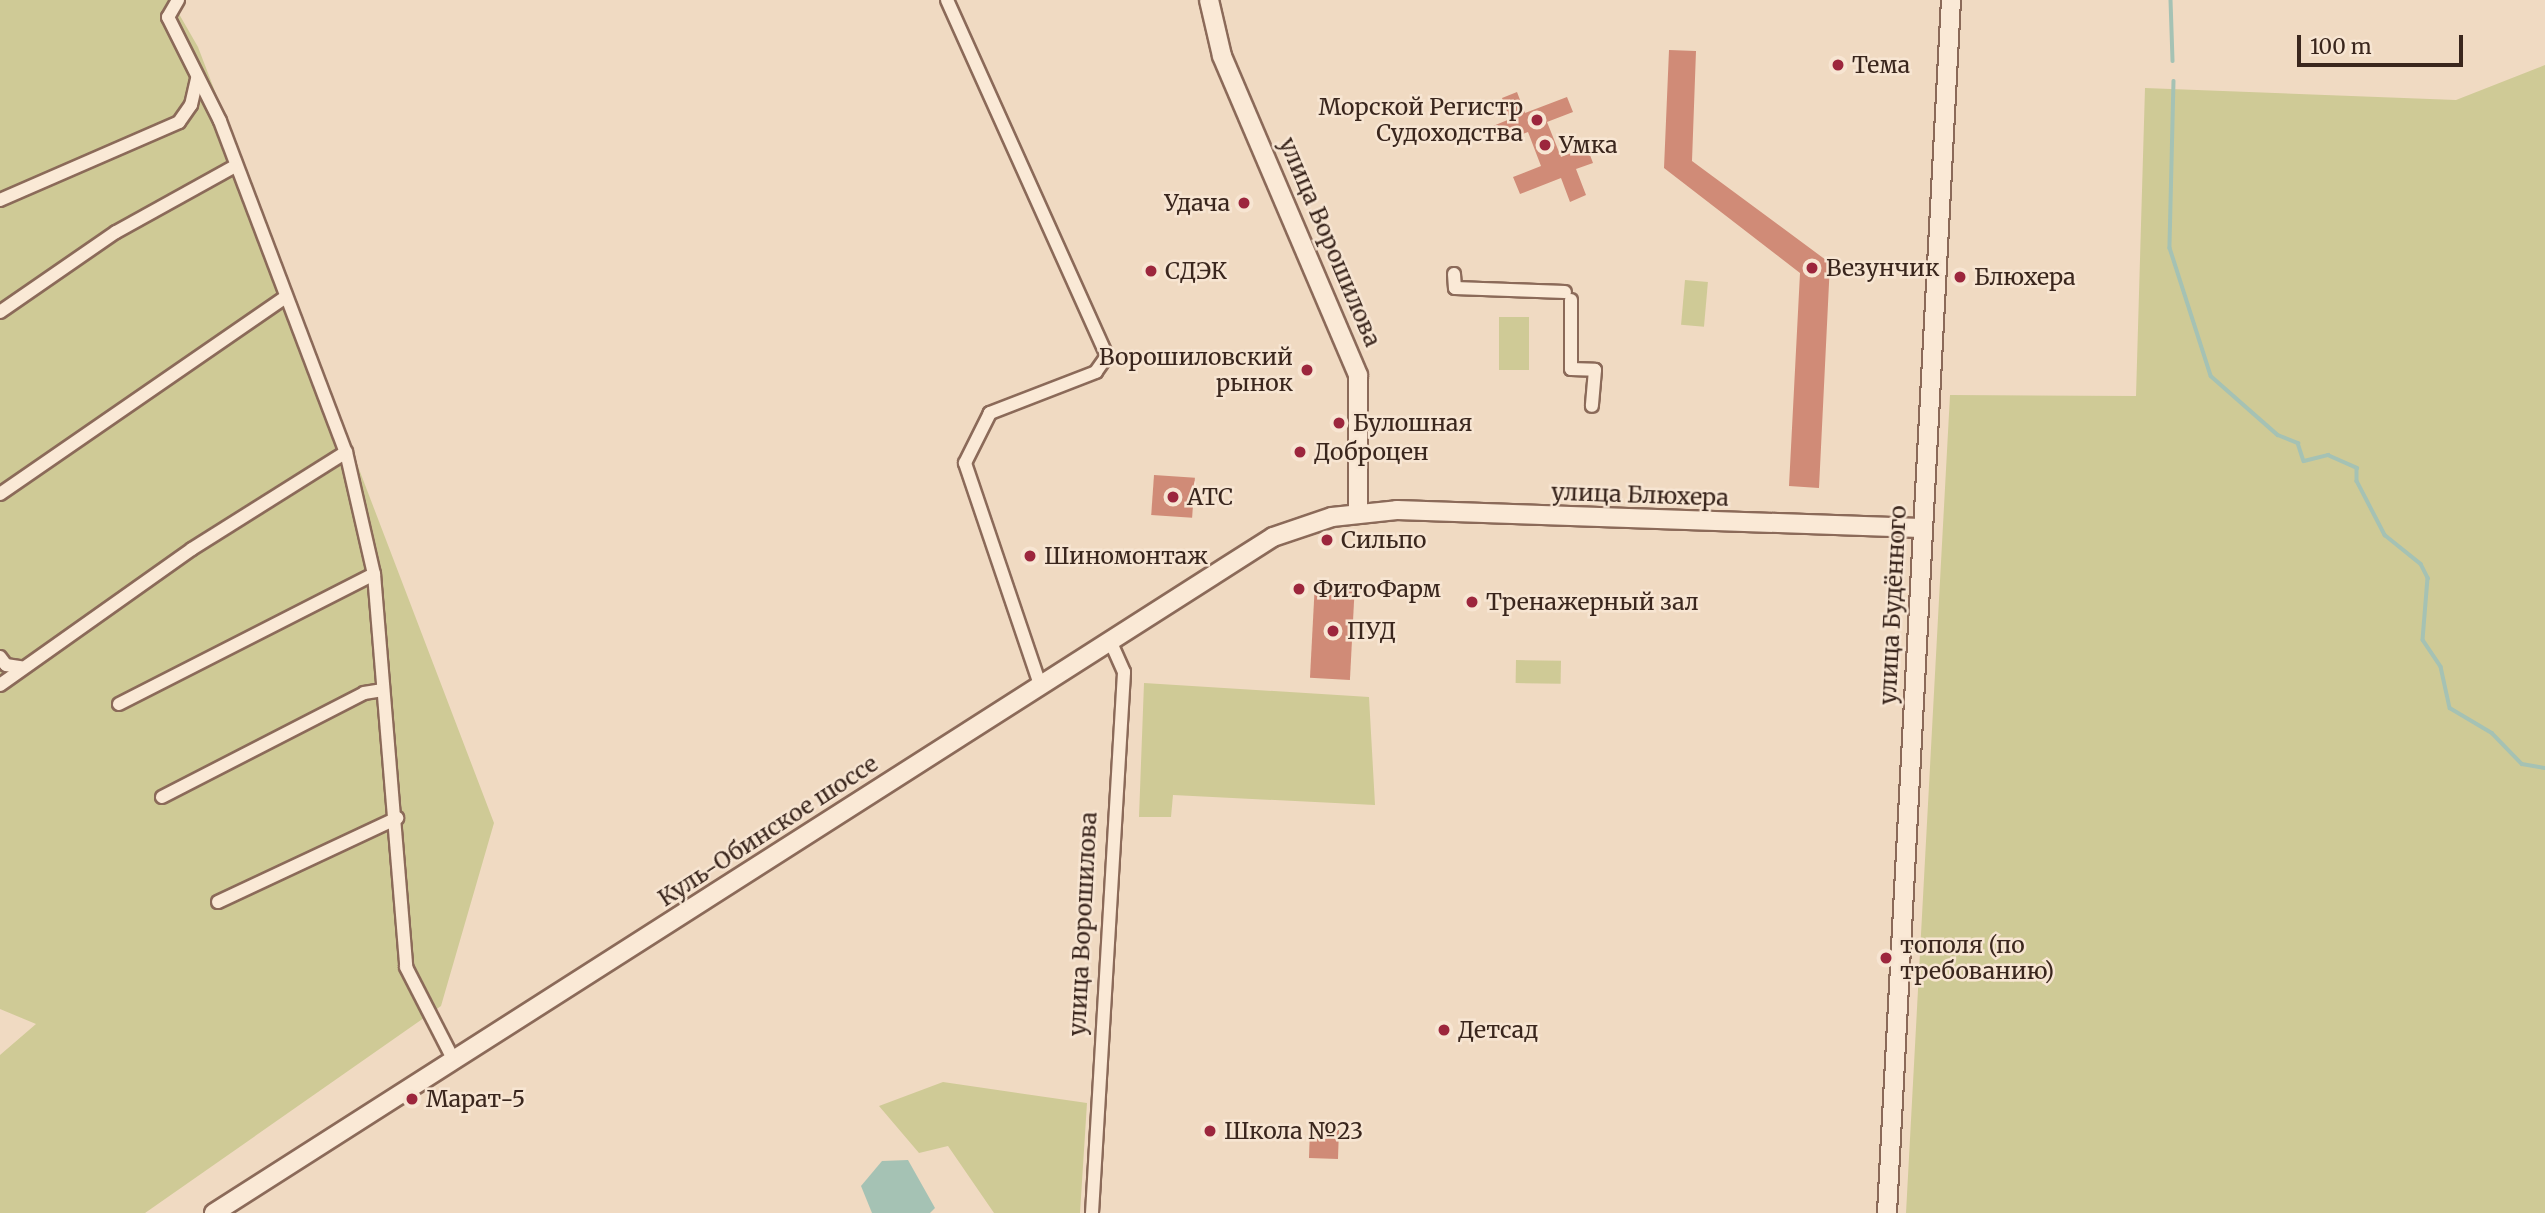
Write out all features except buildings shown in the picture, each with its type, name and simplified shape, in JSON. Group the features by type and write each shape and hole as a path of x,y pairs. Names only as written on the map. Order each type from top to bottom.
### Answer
{"main road":[{"name":"улица Ворошилова","path":"1209,0 1222,56 1359,375 1358,513"},
{"name":"улица Будённого","path":"1886,1213 1951,0"},
{"name":"Куль-Обинское шоссе","path":"214,1213 1250,549 1309,523 1358,513"},
{"name":"улица Блюхера","path":"1358,513 1921,528"}],"street":[{"path":"178,0 169,17 220,121 346,452 374,574 397,817 406,967 453,1059"},
{"path":"947,0 1107,356 1096,372 990,413 967,451 967,473 1040,684"},
{"path":"0,200 179,122 191,105 197,78"},
{"path":"0,312 116,232 235,166"},
{"path":"1454,274 1455,288 1568,296 1571,369 1595,370 1592,406"},
{"path":"0,494 286,297"},
{"path":"0,685 21,667 346,452"},
{"path":"119,704 374,574"},
{"name":"улица Ворошилова","path":"1092,1213 1124,672 1110,640"},
{"path":"0,657 6,665 21,667"},
{"path":"162,797 364,693 383,690"},
{"path":"218,902 397,817"}],"shaded area":[{"path":"0,0 171,0 198,47 494,823 441,1006 145,1213 0,1213 0,1055 36,1024 0,1009"},
{"path":"2545,65 2545,1213 1906,1213 1950,395 2136,396 2145,88 2456,100"},
{"path":"1685,280 1708,282 1704,327 1681,325"},
{"path":"1499,317 1529,317 1529,370 1499,370"},
{"path":"1516,660 1561,661 1561,684 1516,683"},
{"path":"1144,683 1369,697 1375,805 1173,795 1171,817 1139,817"},
{"path":"943,1082 1087,1103 1080,1213 994,1213 948,1146 919,1153 879,1106"},
{"path":"908,1160 935,1208 930,1213 872,1213 861,1186 882,1161"}],"waterway":[{"path":"2171,0 2173,61"},
{"path":"2174,81 2170,248 2211,376 2278,435 2298,443 2304,461 2328,455 2357,468 2357,481 2385,535 2421,564 2428,578 2423,640 2441,667 2450,708 2492,733 2522,764 2545,768"}],"place":[{"name":"Тема","path":"1838,65"},
{"name":"Морской Регистр Судоходства","path":"1537,120"},
{"name":"Умка","path":"1545,145"},
{"name":"Удача","path":"1244,203"},
{"name":"Везунчик","path":"1812,268"},
{"name":"СДЭК","path":"1151,271"},
{"name":"Блюхера","path":"1960,277"},
{"name":"Ворошиловский рынок","path":"1307,370"},
{"name":"Булошная","path":"1339,423"},
{"name":"Доброцен","path":"1300,452"},
{"name":"АТС","path":"1173,497"},
{"name":"Сильпо","path":"1327,540"},
{"name":"Шиномонтаж","path":"1030,556"},
{"name":"ФитоФарм","path":"1299,589"},
{"name":"Тренажерный зал","path":"1472,602"},
{"name":"ПУД","path":"1333,631"},
{"name":"тополя (по требованию)","path":"1886,958"},
{"name":"Детсад","path":"1444,1030"},
{"name":"Марат-5","path":"412,1099"},
{"name":"Школа №23","path":"1210,1131"}]}
